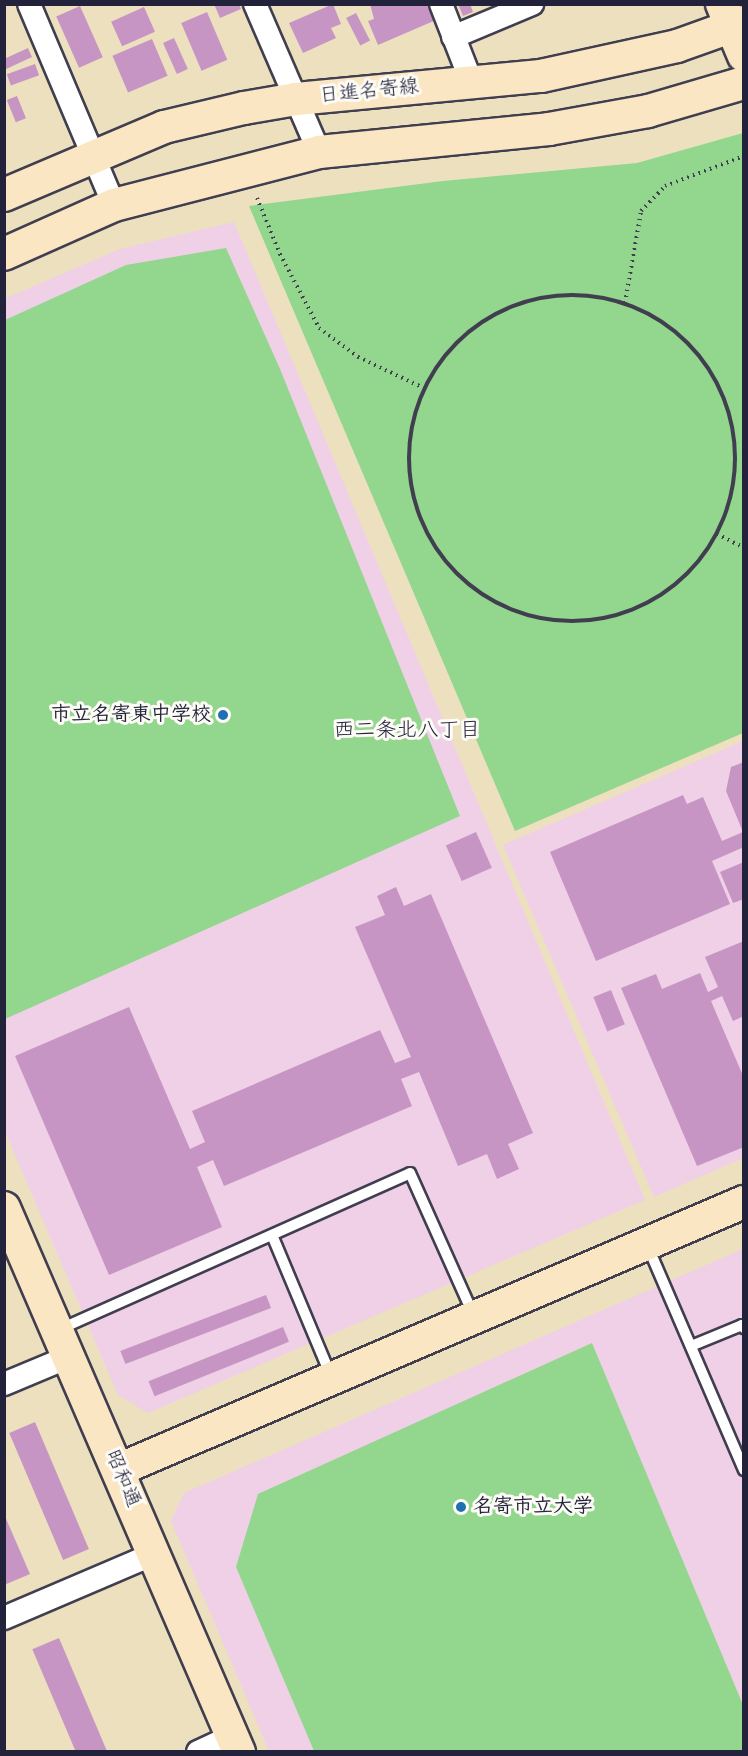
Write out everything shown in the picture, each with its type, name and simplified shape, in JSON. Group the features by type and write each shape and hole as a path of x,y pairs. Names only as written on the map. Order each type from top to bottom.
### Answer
{"main road":[{"name":"日進名寄線","path":"4,195 164,127 296,99 542,76 677,46 733,18"},
{"path":"733,18 744,56"},
{"path":"4,254 114,205 319,152 549,129 648,111 744,83"},
{"path":"118,1470 744,1202"},
{"name":"昭和通","path":"4,1208 236,1744"}],"street":[{"path":"29,4 96,156 114,205"},
{"path":"255,4 319,152"},
{"path":"441,4 471,81"},
{"path":"453,37 532,4"},
{"path":"4,1384 64,1343"},
{"path":"4,1618 154,1554"},
{"path":"198,1752 236,1744"}],"lane":[{"path":"64,1343 272,1235 410,1173 474,1317"},
{"path":"272,1235 332,1377"},
{"path":"646,1243 744,1470"},
{"path":"691,1346 742,1325 744,1328"}],"path":[{"path":"625,303 641,211 665,186 744,156"},
{"path":"256,197 280,254 319,328 358,357 424,388"},
{"path":"558,295 592,296 625,303 654,316 679,334 700,357 717,384 735,443 735,475 717,534 677,583 651,601 622,614 592,621 560,621 529,616 499,605 472,588 449,566 431,541 418,512 410,481 408,449 424,388 441,359 465,334 503,310 558,295"},
{"path":"717,534 744,548"}],"shaded area":[{"name":"市立名寄東中学校","path":"234,222 645,1200 148,1413 118,1395 5,1132 4,299 120,249"},
{"path":"743,741 743,1158 654,1197 503,845"},
{"name":"名寄市立大学","path":"743,1249 743,1751 269,1751 171,1521 184,1493"}],"green space":[{"path":"743,133 743,733 515,831 249,206 443,181 637,163"},
{"path":"226,248 280,369 460,816 5,1019 5,320 126,265"},
{"name":"名寄市立大学","path":"592,1343 743,1705 743,1751 314,1751 236,1567 258,1494"}],"building":[{"path":"214,4 239,4 241,9 220,18"},
{"path":"333,4 341,24 331,28 336,38 303,53 289,23"},
{"path":"370,4 429,4 436,20 378,45 368,21 374,19"},
{"path":"458,4 470,4 473,12 463,16"},
{"path":"80,6 103,57 79,68 56,17"},
{"path":"144,7 155,32 122,46 111,22"},
{"path":"207,12 227,60 202,71 181,23"},
{"path":"356,13 370,41 360,46 346,18"},
{"path":"174,38 188,69 177,74 163,43"},
{"path":"152,39 168,76 128,93 112,56"},
{"path":"28,48 32,57 4,70 4,59"},
{"path":"35,64 39,75 11,86 7,74"},
{"path":"17,96 26,118 16,122 7,100"},
{"path":"744,762 744,847 712,861 730,904 596,961 550,852 683,795 687,804 703,797 722,841 743,832 726,791 731,767"},
{"path":"476,832 492,868 462,881 446,845"},
{"path":"744,862 744,899 733,903 720,872"},
{"path":"396,887 404,906 431,894 533,1133 508,1144 519,1169 497,1179 487,1154 458,1166 419,1072 401,1079 412,1106 224,1186 213,1160 197,1167 222,1227 109,1275 15,1056 129,1007 190,1149 205,1142 192,1111 380,1030 395,1063 411,1057 355,927 385,915 377,896"},
{"path":"744,941 744,1016 733,1021 722,996 711,1001 744,1078 744,1147 697,1166 621,988 656,974 662,989 700,973 708,992 718,987 705,957"},
{"path":"611,990 625,1024 607,1031 593,997"},
{"path":"266,1295 271,1308 125,1364 120,1351"},
{"path":"283,1327 289,1342 155,1396 149,1381"},
{"path":"35,1422 89,1549 63,1560 9,1433"},
{"path":"4,1514 30,1574 4,1585"},
{"path":"59,1638 107,1752 76,1752 32,1649"}],"place":[{"name":"市立名寄東中学校","path":"223,715"},
{"name":"名寄市立大学","path":"461,1507"}],"district":[{"name":"西二条北八丁目","path":"407,731"}]}
